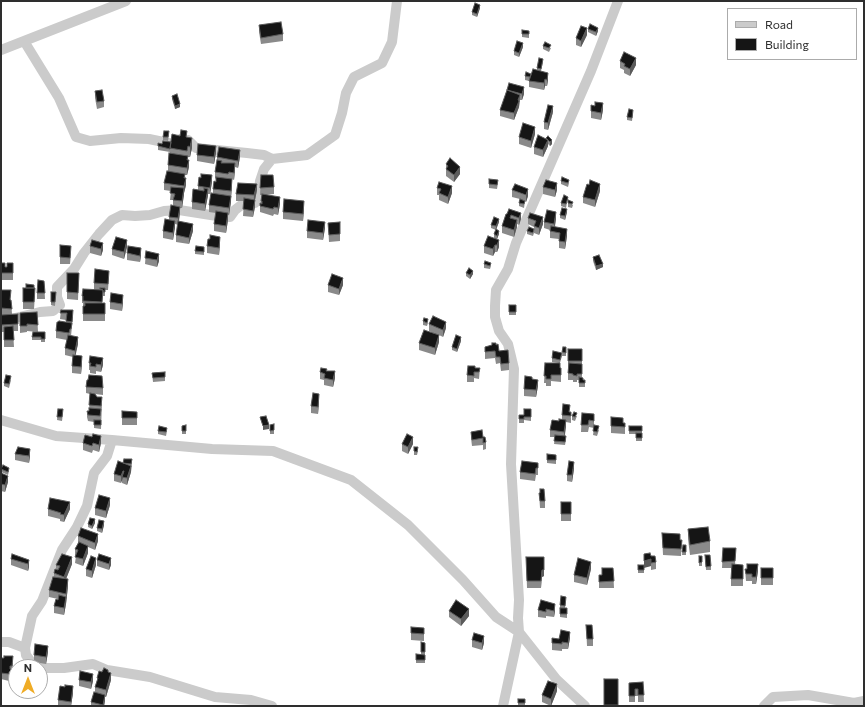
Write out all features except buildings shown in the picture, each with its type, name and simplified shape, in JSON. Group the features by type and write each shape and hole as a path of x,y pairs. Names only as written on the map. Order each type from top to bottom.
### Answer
{"street":[{"path":"1,50 126,1"},
{"path":"24,41 58,98 76,137 90,141 121,138 150,139 172,144 176,140 180,139 188,140 196,148 264,155 272,159 307,154 335,135 346,93 354,77 382,63 392,42 397,1"},
{"path":"503,706 519,632 519,600 512,464 514,370 508,344 499,331 495,317 496,290 508,269 516,243 591,71 618,1"},
{"path":"1,320 40,312 53,311 60,305 57,297 57,287 74,269 84,253 112,220 122,215 150,215 164,211 179,210 230,217 235,210 244,203 254,203 258,199 260,181 264,169 272,159"},
{"path":"1,420 56,436 212,449 273,451 351,480 408,525 463,580 496,617 519,632 557,680 585,706"},
{"path":"112,440 106,456 94,473 87,506 77,527 62,550 42,601 32,616 25,648 26,655 30,662 45,668 64,668 93,664 107,670 150,677 216,697 251,700 272,706"},
{"path":"1,642 9,642 25,648"},
{"path":"764,706 773,697 808,695 854,703 864,701"}]}
